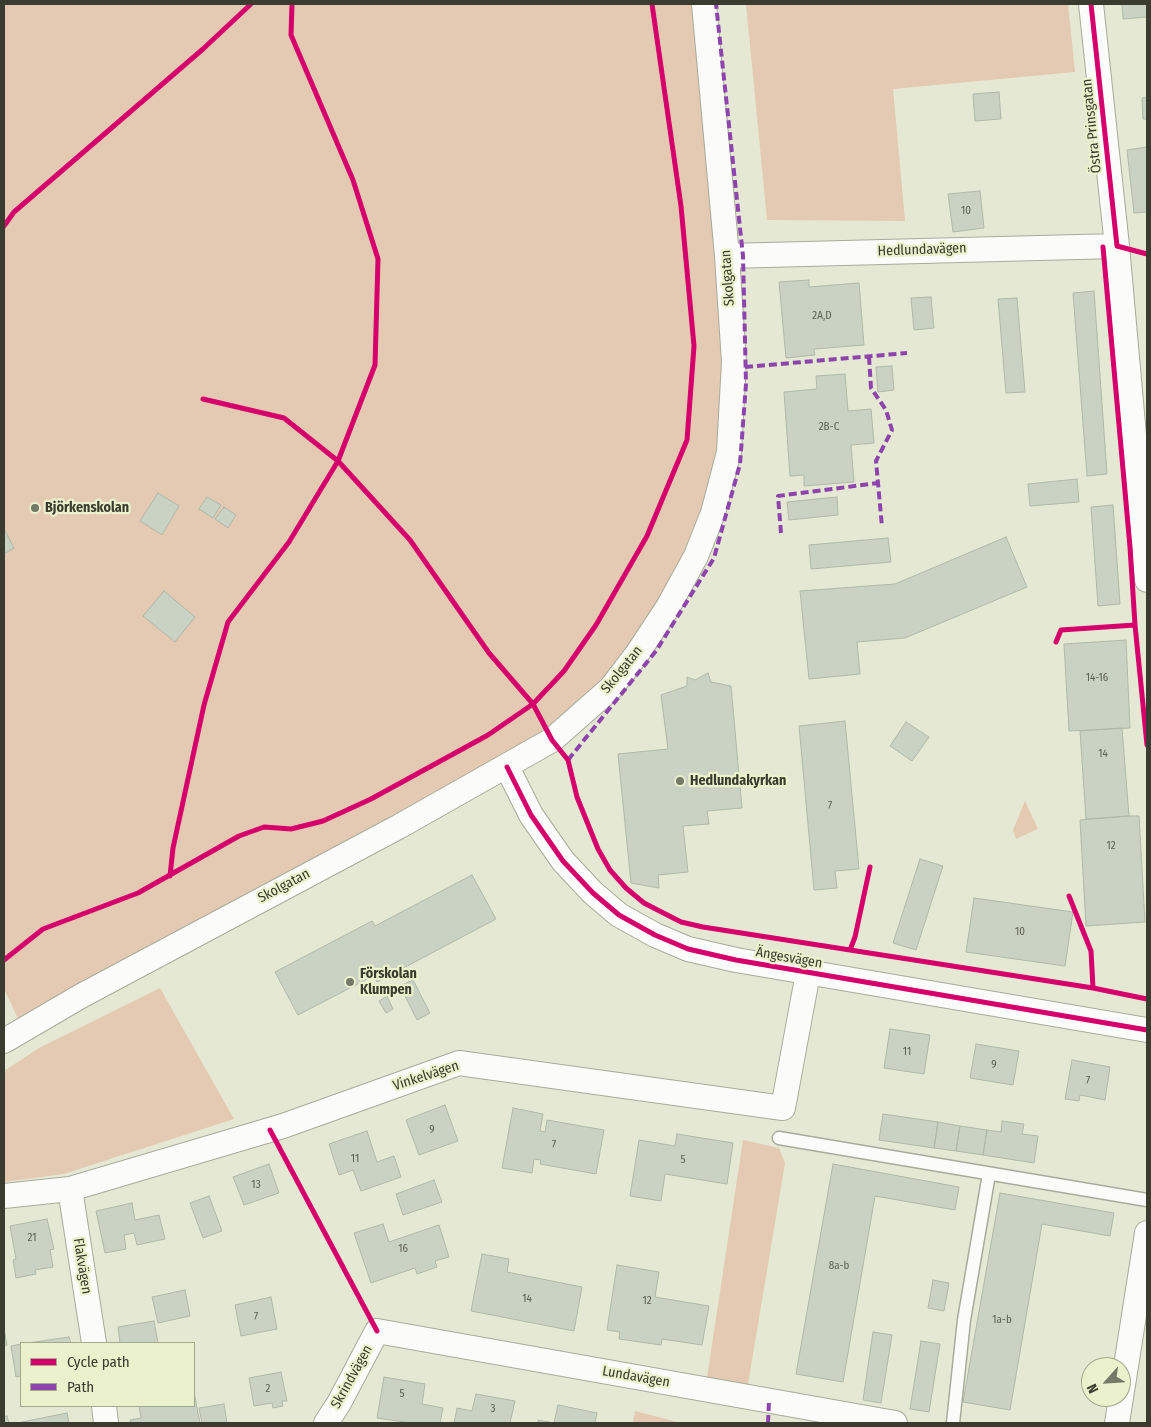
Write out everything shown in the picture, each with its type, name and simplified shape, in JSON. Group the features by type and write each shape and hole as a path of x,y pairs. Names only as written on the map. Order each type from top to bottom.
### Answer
{"street":[{"name":"Skolgatan","path":"4,1041 81,996 552,740 611,688 637,654 668,607 696,556 713,513 729,452 734,362 727,256 704,4"},
{"name":"Östra Prinsgatan","path":"1090,4 1117,246 1147,580"},
{"name":"Hedlundavägen","path":"727,256 1117,246"},
{"name":"Ängesvägen","path":"507,766 531,815 563,860 593,893 619,915 654,935 688,949 736,960 1147,1030"},
{"name":"Vinkelvägen","path":"4,1196 70,1189 284,1126 459,1063 783,1108 808,973"},
{"name":"Flakvägen","path":"70,1189 94,1342"},
{"path":"1117,1423 1147,1233"},
{"name":"Skrindvägen","path":"326,1423 378,1331"},
{"name":"Lundavägen","path":"378,1331 895,1423"},
{"path":"104,1407 106,1423"}],"lane":[{"path":"779,1138 1147,1200"},
{"path":"953,1423 964,1320 989,1174"}],"shaded area":[{"path":"4,4 704,4 729,452 668,607 552,740 23,1029 4,989"},
{"path":"746,4 1068,4 1075,72 893,89 905,221 767,220"},
{"path":"1025,801 1038,829 1016,839 1013,830"},
{"path":"160,988 234,1119 64,1174 4,1182 4,1071 39,1048"},
{"path":"743,1140 779,1148 785,1163 747,1390 706,1384"},
{"path":"635,1411 681,1423 633,1423"}],"building":[{"path":"1122,4 1147,4 1147,17 1123,19"},
{"path":"999,92 1001,119 975,121 973,94"},
{"path":"1147,97 1147,119 1143,119 1142,98"},
{"path":"1147,147 1147,212 1134,213 1127,150"},
{"path":"980,191 984,228 953,232 948,194"},
{"path":"809,280 809,287 859,283 864,345 814,349 815,355 786,358 779,282"},
{"path":"1094,291 1107,474 1087,476 1073,293"},
{"path":"931,297 934,328 914,330 911,298"},
{"path":"1017,298 1025,392 1006,393 998,299"},
{"path":"892,366 894,390 878,392 876,367"},
{"path":"845,374 848,411 871,409 874,443 851,445 854,482 804,486 804,475 790,476 784,392 817,389 816,376"},
{"path":"1077,479 1079,502 1030,506 1028,484"},
{"path":"158,493 179,506 162,535 140,521"},
{"path":"207,497 221,505 213,518 199,509"},
{"path":"837,497 838,515 789,520 787,502"},
{"path":"1113,505 1120,604 1098,606 1091,507"},
{"path":"224,507 236,515 228,528 215,519"},
{"path":"4,529 14,548 4,554"},
{"path":"1006,537 1027,587 905,638 857,642 860,674 809,679 800,591 895,584"},
{"path":"888,538 891,562 811,569 809,545"},
{"path":"164,591 195,617 175,642 143,616"},
{"path":"1126,640 1130,728 1069,731 1064,644"},
{"name":"Hedlundakyrkan","path":"708,673 711,682 731,686 742,808 707,811 709,824 683,826 688,872 658,875 659,888 631,883 618,754 668,749 661,695 687,686 687,677 695,680"},
{"path":"845,721 859,869 835,871 837,888 814,890 799,726"},
{"path":"906,722 929,737 912,761 890,746"},
{"path":"1122,728 1129,816 1086,819 1080,731"},
{"path":"1139,816 1145,922 1086,926 1080,820"},
{"path":"920,859 943,866 916,950 893,943"},
{"path":"472,875 496,919 377,982 373,976 298,1015 275,972 372,921 375,926"},
{"path":"974,898 1073,912 1065,966 966,952"},
{"path":"413,980 430,1013 417,1020 400,986"},
{"path":"387,996 393,1009 386,1013 379,1001"},
{"path":"890,1029 930,1035 924,1074 884,1068"},
{"path":"976,1044 1019,1051 1013,1085 970,1078"},
{"path":"1072,1060 1110,1067 1105,1100 1080,1095 1079,1101 1065,1099"},
{"path":"445,1105 458,1141 419,1155 406,1120"},
{"path":"513,1108 543,1114 540,1131 545,1132 547,1120 604,1130 596,1174 540,1164 541,1160 534,1159 532,1173 502,1168"},
{"path":"883,1114 938,1122 934,1148 879,1140"},
{"path":"1002,1121 1024,1124 1022,1134 1038,1136 1034,1163 983,1155 987,1130 1001,1132"},
{"path":"938,1122 960,1126 956,1151 934,1148"},
{"path":"960,1126 987,1130 983,1155 956,1151"},
{"path":"367,1131 377,1162 394,1156 401,1177 361,1191 353,1170 339,1175 329,1144"},
{"path":"677,1134 733,1143 727,1184 665,1174 661,1201 630,1196 639,1140 675,1146"},
{"path":"269,1164 279,1193 244,1205 233,1177"},
{"path":"833,1164 959,1187 955,1210 875,1196 843,1382 796,1374"},
{"path":"434,1180 442,1202 403,1215 396,1194"},
{"path":"1000,1193 1114,1213 1110,1236 1042,1224 1010,1410 963,1402"},
{"path":"209,1196 222,1231 203,1238 190,1203"},
{"path":"132,1203 135,1220 159,1215 165,1239 137,1245 134,1233 124,1235 126,1249 105,1253 96,1211"},
{"path":"47,1219 54,1249 50,1250 53,1267 35,1270 36,1274 16,1278 13,1260 16,1259 10,1226"},
{"path":"383,1224 389,1242 439,1225 449,1257 435,1261 437,1267 417,1274 415,1268 371,1283 354,1233"},
{"path":"482,1254 509,1259 507,1272 582,1287 574,1331 471,1311"},
{"path":"617,1265 659,1272 655,1297 709,1306 702,1345 662,1339 661,1345 619,1339 620,1332 607,1330"},
{"path":"933,1280 949,1283 944,1311 928,1308"},
{"path":"185,1290 190,1316 158,1323 152,1297"},
{"path":"271,1297 277,1329 241,1336 235,1305"},
{"path":"154,1321 158,1342 120,1342 118,1327"},
{"path":"4,1329 7,1345 4,1346"},
{"path":"873,1332 892,1335 881,1403 863,1400"},
{"path":"69,1337 71,1342 35,1342"},
{"path":"921,1341 940,1344 929,1412 910,1409"},
{"path":"20,1344 20,1376 16,1377 11,1346"},
{"path":"281,1372 287,1401 282,1401 283,1406 273,1408 272,1403 254,1406 249,1378"},
{"path":"384,1377 425,1384 422,1404 443,1408 440,1423 411,1423 377,1418"},
{"path":"476,1394 515,1401 510,1423 454,1423 457,1408 472,1411"},
{"path":"195,1397 200,1423 131,1423 130,1420 141,1418 139,1407 195,1407"},
{"path":"224,1404 227,1423 202,1423 199,1408"},
{"path":"558,1405 597,1413 595,1423 554,1423"},
{"path":"67,1413 69,1423 17,1423"},
{"path":"7,1416 9,1423 4,1423 4,1417"},
{"path":"538,1420 554,1423 538,1423"}],"marked path":[{"path":"568,760 656,651 714,558 740,464 746,384 743,256 716,4"},
{"path":"745,367 907,353"},
{"path":"869,357 871,388 886,410 892,430 876,461 882,527"},
{"path":"781,533 778,496 878,483"},
{"path":"768,1423 769,1401"}],"cycle path":[{"path":"4,226 14,212 203,49 251,4"},
{"path":"170,876 173,848 204,705 228,622 289,542 338,461 375,365 378,259 353,180 291,35 292,4"},
{"path":"4,960 43,929 138,893 239,836 264,827 291,829 323,821 371,799 488,735 533,704 564,671 596,625 647,536 687,440 694,346 681,206 652,4"},
{"path":"1091,4 1117,246 1147,254"},
{"path":"1103,247 1147,745"},
{"path":"203,399 284,418 338,461 410,540 489,653 533,704 552,740 568,760 577,797 598,849 610,870 626,888 644,903 681,922 703,927 1093,988 1147,999"},
{"path":"1056,642 1061,630 1135,625"},
{"path":"507,767 531,815 563,861 593,893 619,915 655,935 688,949 736,960 1147,1030"},
{"path":"850,950 855,937 870,867"},
{"path":"1069,896 1091,951 1093,988"},
{"path":"270,1130 377,1331"}],"place":[{"name":"Björkenskolan","path":"35,508"},
{"name":"Hedlundakyrkan","path":"680,781"},
{"name":"Förskolan Klumpen","path":"350,982"}]}
